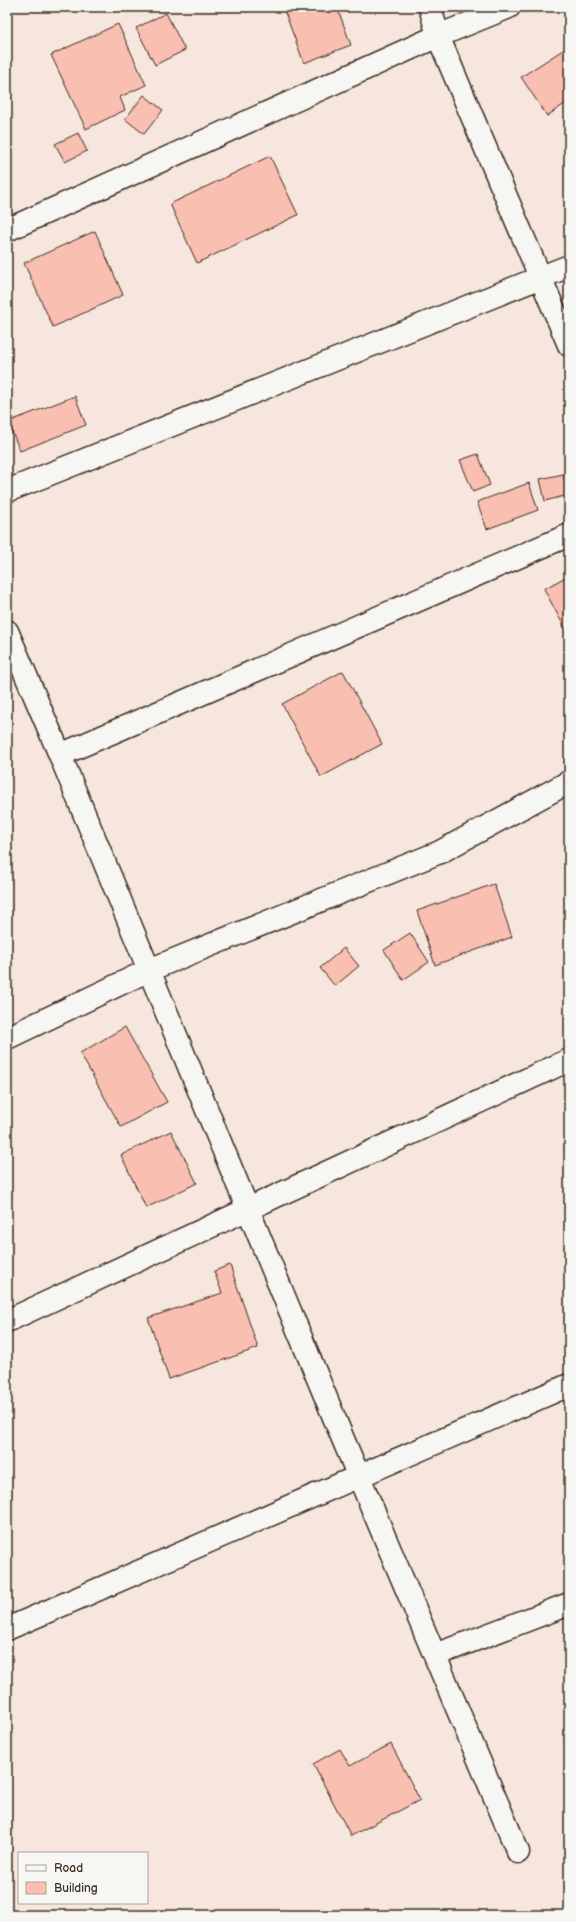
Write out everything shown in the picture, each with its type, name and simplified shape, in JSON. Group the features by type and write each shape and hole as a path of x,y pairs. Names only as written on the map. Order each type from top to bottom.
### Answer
{"street":[{"path":"430,7 438,36 569,345"},
{"path":"7,230 438,36 509,7"},
{"path":"7,491 541,279 569,266"},
{"path":"60,755 569,535"},
{"path":"7,631 60,755 358,1476 518,1852"},
{"path":"7,1038 149,970 440,852 569,782"},
{"path":"7,1321 569,1060"},
{"path":"7,1629 569,1385"},
{"path":"435,1655 569,1604"}],"building":[{"path":"293,7 337,7 351,45 304,63 284,10"},
{"path":"166,13 185,50 155,65 136,28"},
{"path":"118,24 146,85 120,97 125,110 86,129 51,55"},
{"path":"569,46 569,101 547,116 521,77"},
{"path":"144,95 163,110 144,134 125,119"},
{"path":"78,133 87,151 65,162 55,144"},
{"path":"270,156 298,215 197,263 170,204"},
{"path":"95,231 123,295 53,327 24,263"},
{"path":"75,396 86,425 20,451 8,422"},
{"path":"478,454 490,485 473,492 460,460"},
{"path":"563,474 568,495 545,501 540,479"},
{"path":"529,483 538,510 487,529 477,502"},
{"path":"569,575 569,636 544,589"},
{"path":"343,671 382,744 321,777 282,704"},
{"path":"494,884 512,937 435,965 417,911"},
{"path":"410,933 429,962 403,980 384,950"},
{"path":"344,948 359,966 335,986 320,968"},
{"path":"125,1027 167,1102 121,1127 80,1053"},
{"path":"171,1131 197,1183 146,1208 121,1155"},
{"path":"230,1265 258,1348 169,1379 148,1318 222,1293 214,1271"},
{"path":"391,1744 420,1800 351,1836 313,1764 340,1749 350,1766"}]}
